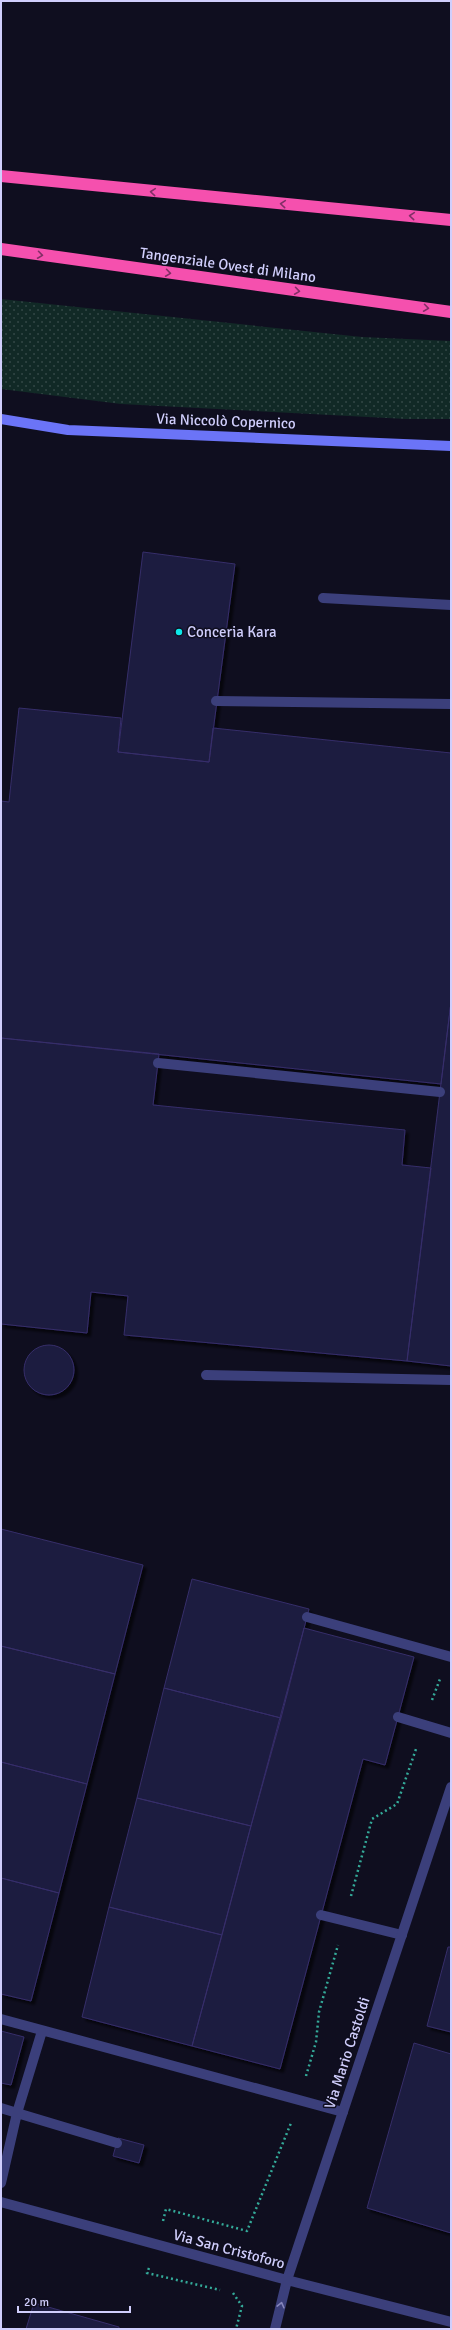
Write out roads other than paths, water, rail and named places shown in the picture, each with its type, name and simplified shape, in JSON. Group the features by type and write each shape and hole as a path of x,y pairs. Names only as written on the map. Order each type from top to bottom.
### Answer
{"highway":[{"path":"1,176 451,220"},
{"name":"Tangenziale Ovest di Milano","path":"1,249 451,312"}],"street":[{"name":"Via Niccolò Copernico","path":"1,420 68,430 451,446"},
{"path":"323,598 451,605"},
{"path":"216,701 451,704"},
{"path":"158,1063 440,1092"},
{"path":"206,1375 451,1380"},
{"path":"307,1617 450,1657"},
{"path":"398,1717 451,1733"},
{"name":"Via Mario Castoldi","path":"275,2329 287,2280 451,1787"},
{"path":"321,1915 402,1935"},
{"path":"1,2019 343,2112"},
{"path":"1,2183 17,2113 42,2031"},
{"path":"1,2108 117,2143"},
{"name":"Via San Cristoforo","path":"1,2202 287,2280 451,2322"}],"place":[{"name":"Conceria Kara","path":"179,632"}]}
